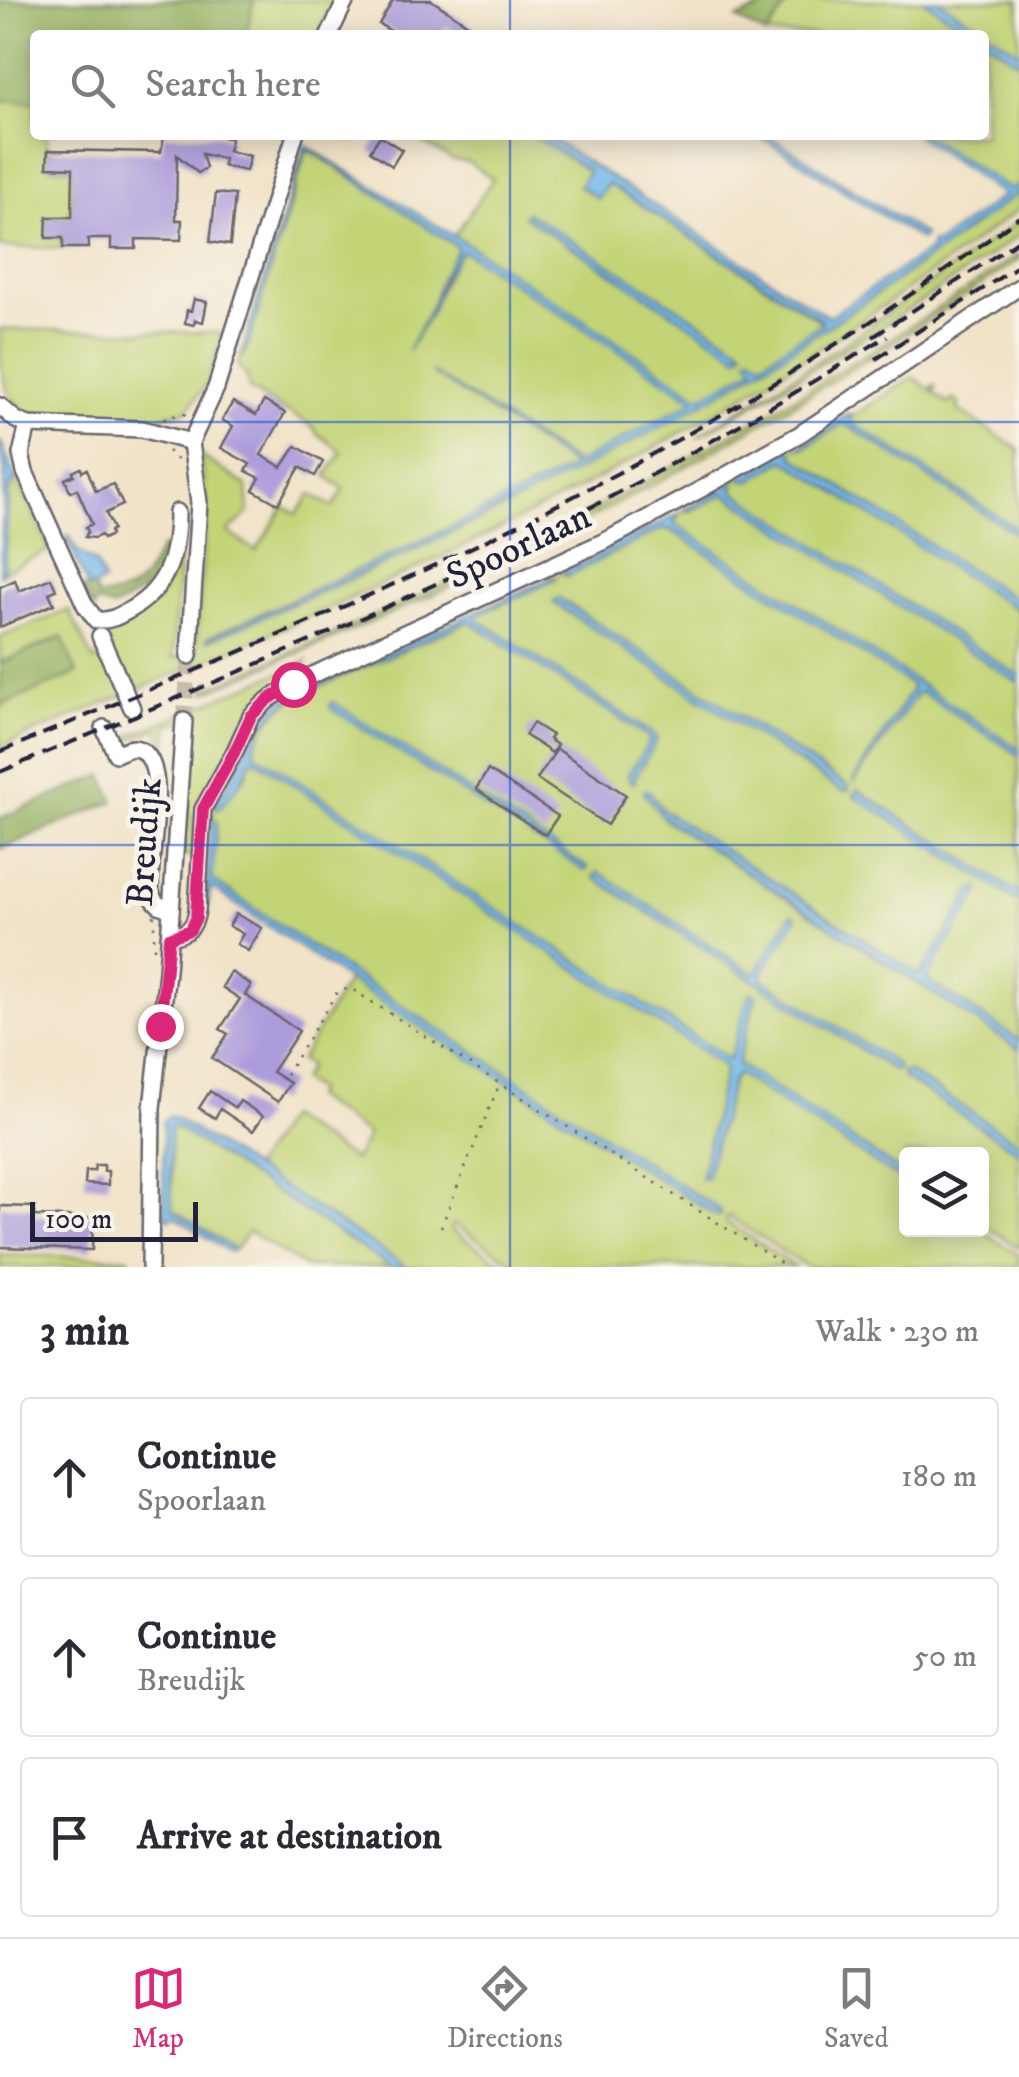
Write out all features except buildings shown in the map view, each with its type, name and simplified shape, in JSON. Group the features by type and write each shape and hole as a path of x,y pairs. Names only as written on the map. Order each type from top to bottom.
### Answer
{"street":[{"path":"331,30 346,0"},
{"path":"189,656 198,503 191,442 216,388 293,140"},
{"name":"Spoorlaan","path":"169,938 186,933 194,924 203,809 251,716 268,700 293,684 607,540 696,492 800,434 1019,287"},
{"path":"0,406 28,425 142,429 191,442"},
{"path":"28,425 21,454 24,472 132,708"},
{"path":"96,632 142,602 162,582 174,554 178,512"},
{"name":"Breudijk","path":"150,1267 152,1108 184,721"},
{"path":"104,728 116,754 138,748 152,765 156,801 151,892 159,905 171,910"}],"path":[{"path":"286,1075 336,992 350,988 787,1267"},
{"path":"442,1227 500,1083"}],"green space":[{"path":"0,0 334,0 321,30 30,30 30,140 47,140 48,167 73,168 72,217 47,217 47,237 63,238 63,248 0,247"},
{"path":"0,0 254,0 247,30 30,30 30,102 0,100"},
{"path":"768,0 790,0 769,30 757,30 737,19 762,8"},
{"path":"790,0 923,0 970,30 769,30"},
{"path":"938,0 1019,0 1019,52"},
{"path":"989,42 1019,62 1019,184 1011,190 932,140 989,140"},
{"path":"419,140 540,140 589,171 598,197 607,183 823,323 701,397 454,236 493,179 468,162 453,160","holes":["528,213 743,351 739,355 525,217"]},
{"path":"306,151 456,246 458,250 417,334 429,314 454,262 465,252 696,400 577,464 431,372 572,467 207,640 509,506 703,402 832,323 1019,192 1019,209 904,292 786,369 602,476 473,542 339,603 0,747 0,706 77,673 61,637 0,663 0,637 69,610 94,661 112,653 108,638 114,625 152,606 163,592 182,516 173,658 196,655 205,525 204,477 199,455 247,486 249,512 228,532 256,551 284,507 297,514 311,494 333,507 344,489 326,476 342,452 312,426 249,389 247,376 238,366 249,342"},
{"path":"1019,221 1019,235 980,262 860,340 697,437 839,347"},
{"path":"1019,254 1019,259 953,304 819,389 611,507 436,593 205,693 204,690 435,589 610,501 818,384"},
{"path":"0,329 222,333 208,383 186,411 163,416 159,424 46,419 19,407 2,373"},
{"path":"913,377 931,390 933,385 936,387 935,394 949,404 953,399 959,403 958,410 1019,450 1019,530 851,422 850,418"},
{"path":"842,424 1019,536 1019,602 793,456 791,451 805,447"},
{"path":"782,461 1019,611 1019,676 732,491 731,484 741,478 748,482"},
{"path":"15,476 50,550 3,572 9,488"},
{"path":"725,493 1019,683 1019,749 675,524 678,514"},
{"path":"663,528 671,530 912,685 854,780 921,692 1019,755 1019,894 858,790 854,795 1019,902 1019,1040 927,977 979,888 919,975 664,811 649,791 644,793 664,819 1019,1049 1019,1143 907,1071 902,1073 1019,1152 1019,1248 989,1228 989,1147 899,1147 899,1170 738,1062 256,754 254,748 261,733 274,715 293,700 291,696 469,621 647,736 651,740 636,775 656,736 477,619 477,615 555,580 552,577 564,571 567,576","holes":["559,598 848,786 847,791 842,791 554,603","598,873 753,973 794,914 762,979 898,1069 894,1071 595,875"]},
{"path":"162,547 168,549 148,586 113,608 97,602 94,609 82,588 94,587 98,597 132,589"},
{"path":"62,637 77,673 0,706 0,663"},
{"path":"307,661 301,671 284,680 285,685 253,710 193,820 196,855 184,857 193,720 168,724 164,787 153,754 161,750 159,728 125,742 124,738"},
{"path":"254,759 721,1063 732,1079 738,1074 899,1178 899,1237 989,1236 1019,1255 1019,1267 807,1267 728,1216 725,1221 795,1267 521,1267 454,1224 450,1229 508,1267 407,1267 253,1168 287,1117 354,1160 368,1135 313,1097 316,1090 301,1080 309,1066 300,1060 348,980 715,1215 720,1214 211,880 213,818 210,823 216,806 219,808 247,774"},
{"path":"103,775 114,801 0,849 0,818"},
{"path":"174,1126 391,1267 305,1267 248,1231 235,1250 172,1209 170,1129"},
{"path":"0,1255 129,1258 129,1267 0,1267"}],"water":[{"path":"923,0 938,0 985,30 970,30"},
{"path":"989,33 1019,52 1019,62 989,42"},
{"path":"540,140 553,140 830,316 1004,195 923,140 932,140 1011,190 1019,184 1019,192 824,329 703,403 460,528 205,640 572,467 431,372 577,464 695,400 465,252 461,252 444,278 432,310 408,351 456,246 310,150 304,156 242,356 305,145 464,242 701,397 755,367 748,359 751,355 762,362 822,323 608,184 598,198 579,186 588,171"},
{"path":"766,140 776,140 924,235 921,240"},
{"path":"527,212 744,350 739,356 524,216"},
{"path":"849,413 851,422 1019,530 1019,536 847,425 798,447"},
{"path":"0,440 15,476 9,488 4,568 0,577 5,469"},
{"path":"787,450 1019,602 1019,611 787,461 748,482 741,478"},
{"path":"731,484 733,491 1019,676 1019,683 725,494 690,511 685,509"},
{"path":"678,514 675,524 1019,749 1019,755 921,692 854,782 912,690 911,685 671,530 663,528 567,576 564,574"},
{"path":"69,535 77,551 96,563 104,582 89,589 66,536"},
{"path":"552,577 555,580 478,615 477,619 656,736 634,783 628,775 650,741 647,736 469,621 310,687"},
{"path":"558,598 849,787 848,791 842,791 553,602"},
{"path":"295,695 266,724 254,748 256,754 727,1058 752,993 756,996 739,1065 899,1170 899,1178 738,1074 732,1080 706,1179 701,1178 725,1068 720,1063 254,759 228,798 219,808 214,805 264,715 282,699"},
{"path":"333,702 588,868 585,871 331,708"},
{"path":"645,790 664,811 919,975 973,889 979,888 927,977 1019,1040 1019,1049 664,818"},
{"path":"857,790 1019,894 1019,902 854,796"},
{"path":"212,818 217,822 212,880 720,1210 720,1215 348,980 211,887 205,917"},
{"path":"598,872 753,973 794,914 797,918 762,979 896,1064 898,1069 895,1071 595,878"},
{"path":"906,1071 1019,1143 1019,1152 903,1077"},
{"path":"169,1117 407,1267 391,1267 174,1126 170,1129 172,1209 234,1249 230,1252 174,1216 170,1219 164,1215 163,1121"}],"tunnel":[{"path":"184,721 189,656"}],"railway":[{"path":"0,752 378,591 569,499 702,426 832,347 1019,217"},
{"path":"873,337 1019,240"},
{"path":"876,359 1019,265"},
{"path":"0,772 313,640 498,554 696,450 887,336"}],"route":[{"path":"160,1026 169,938 186,933 196,918 203,809 251,716 293,684"}]}
